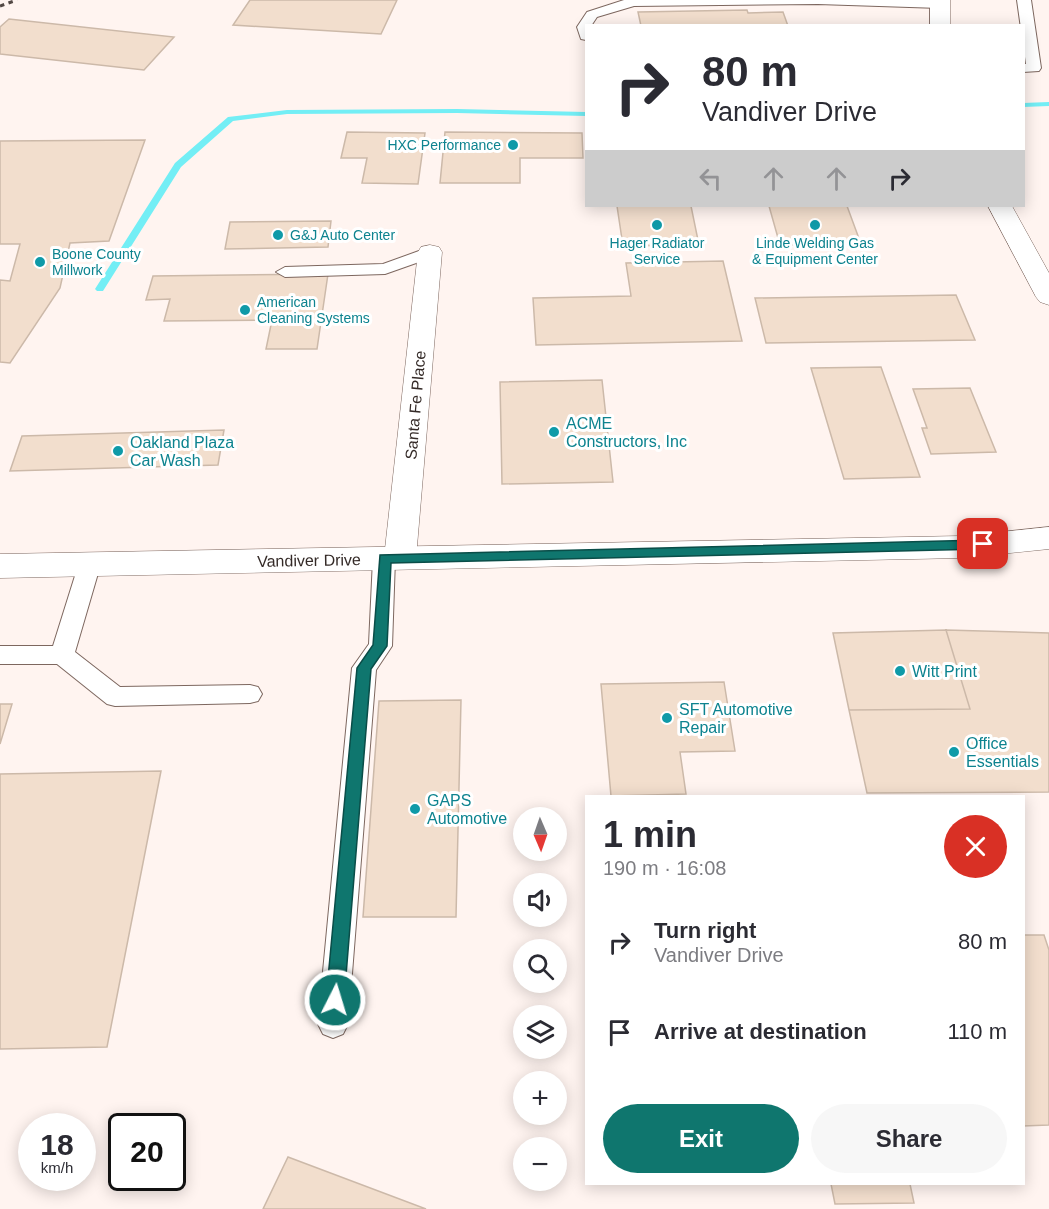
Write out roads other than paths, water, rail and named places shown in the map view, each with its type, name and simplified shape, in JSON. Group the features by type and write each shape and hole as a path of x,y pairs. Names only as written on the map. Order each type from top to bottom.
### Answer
{"main road":[{"path":"940,2 940,24"},
{"path":"1001,207 1049,297"},
{"name":"Santa Fe Place","path":"392,558 430,252"},
{"name":"Vandiver Drive","path":"0,566 961,547 1049,538"}],"lane":[{"path":"586,24 592,14 607,8 634,3 818,0 940,2"},
{"path":"1024,0 1028,68 1049,68"},
{"path":"285,272 385,269 430,252"},
{"path":"333,1024 364,668 380,646 392,558"},
{"path":"63,655 90,563"},
{"path":"0,655 63,655 115,698 250,694"}],"waterway":[{"path":"1025,105 1049,104"},
{"path":"100,289 178,165 231,119 287,112 457,111 585,114"}],"railway":[{"path":"0,6 17,0"}],"place":[{"name":"HXC Performance","path":"513,145"},
{"name":"Hager Radiator Service","path":"657,225"},
{"name":"Linde Welding Gas & Equipment Center","path":"815,225"},
{"name":"G&J Auto Center","path":"278,235"},
{"name":"Boone County Millwork","path":"40,262"},
{"name":"American Cleaning Systems","path":"245,310"},
{"name":"ACME Constructors, Inc","path":"554,432"},
{"name":"Oakland Plaza Car Wash","path":"118,451"},
{"name":"Witt Print","path":"900,671"},
{"name":"SFT Automotive Repair","path":"667,718"},
{"name":"Office Essentials","path":"954,752"},
{"name":"GAPS Automotive","path":"415,809"}]}
